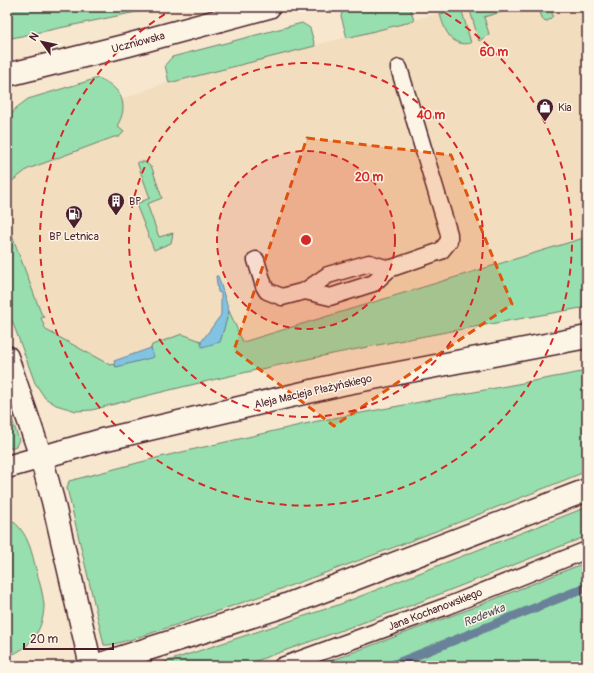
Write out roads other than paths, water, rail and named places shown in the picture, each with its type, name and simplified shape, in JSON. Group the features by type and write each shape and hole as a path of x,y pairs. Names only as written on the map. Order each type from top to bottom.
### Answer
{"main road":[{"name":"Uczniowska","path":"7,75 128,45 269,7"},
{"name":"Aleja Macieja Płażyńskiego","path":"7,467 102,440 342,384 587,337"},
{"path":"7,357 41,457 53,501 92,666 281,607 587,490"}],"lane":[{"path":"256,260 267,291 282,297 305,291 330,296 374,283 389,268 441,251 449,240 449,234 399,68"},
{"name":"Jana Kochanowskiego","path":"282,666 447,606 587,550"}],"water":[{"path":"216,276 218,276 229,311 220,342 202,347 201,342 221,315 221,293 218,292"},
{"path":"151,348 154,357 116,367 114,361"}],"waterway":[{"name":"Redewka","path":"390,666 587,587"}],"place":[{"name":"Kia","path":"545,122"},
{"name":"BP","path":"116,216"},
{"name":"BP Letnica","path":"74,229"}]}
